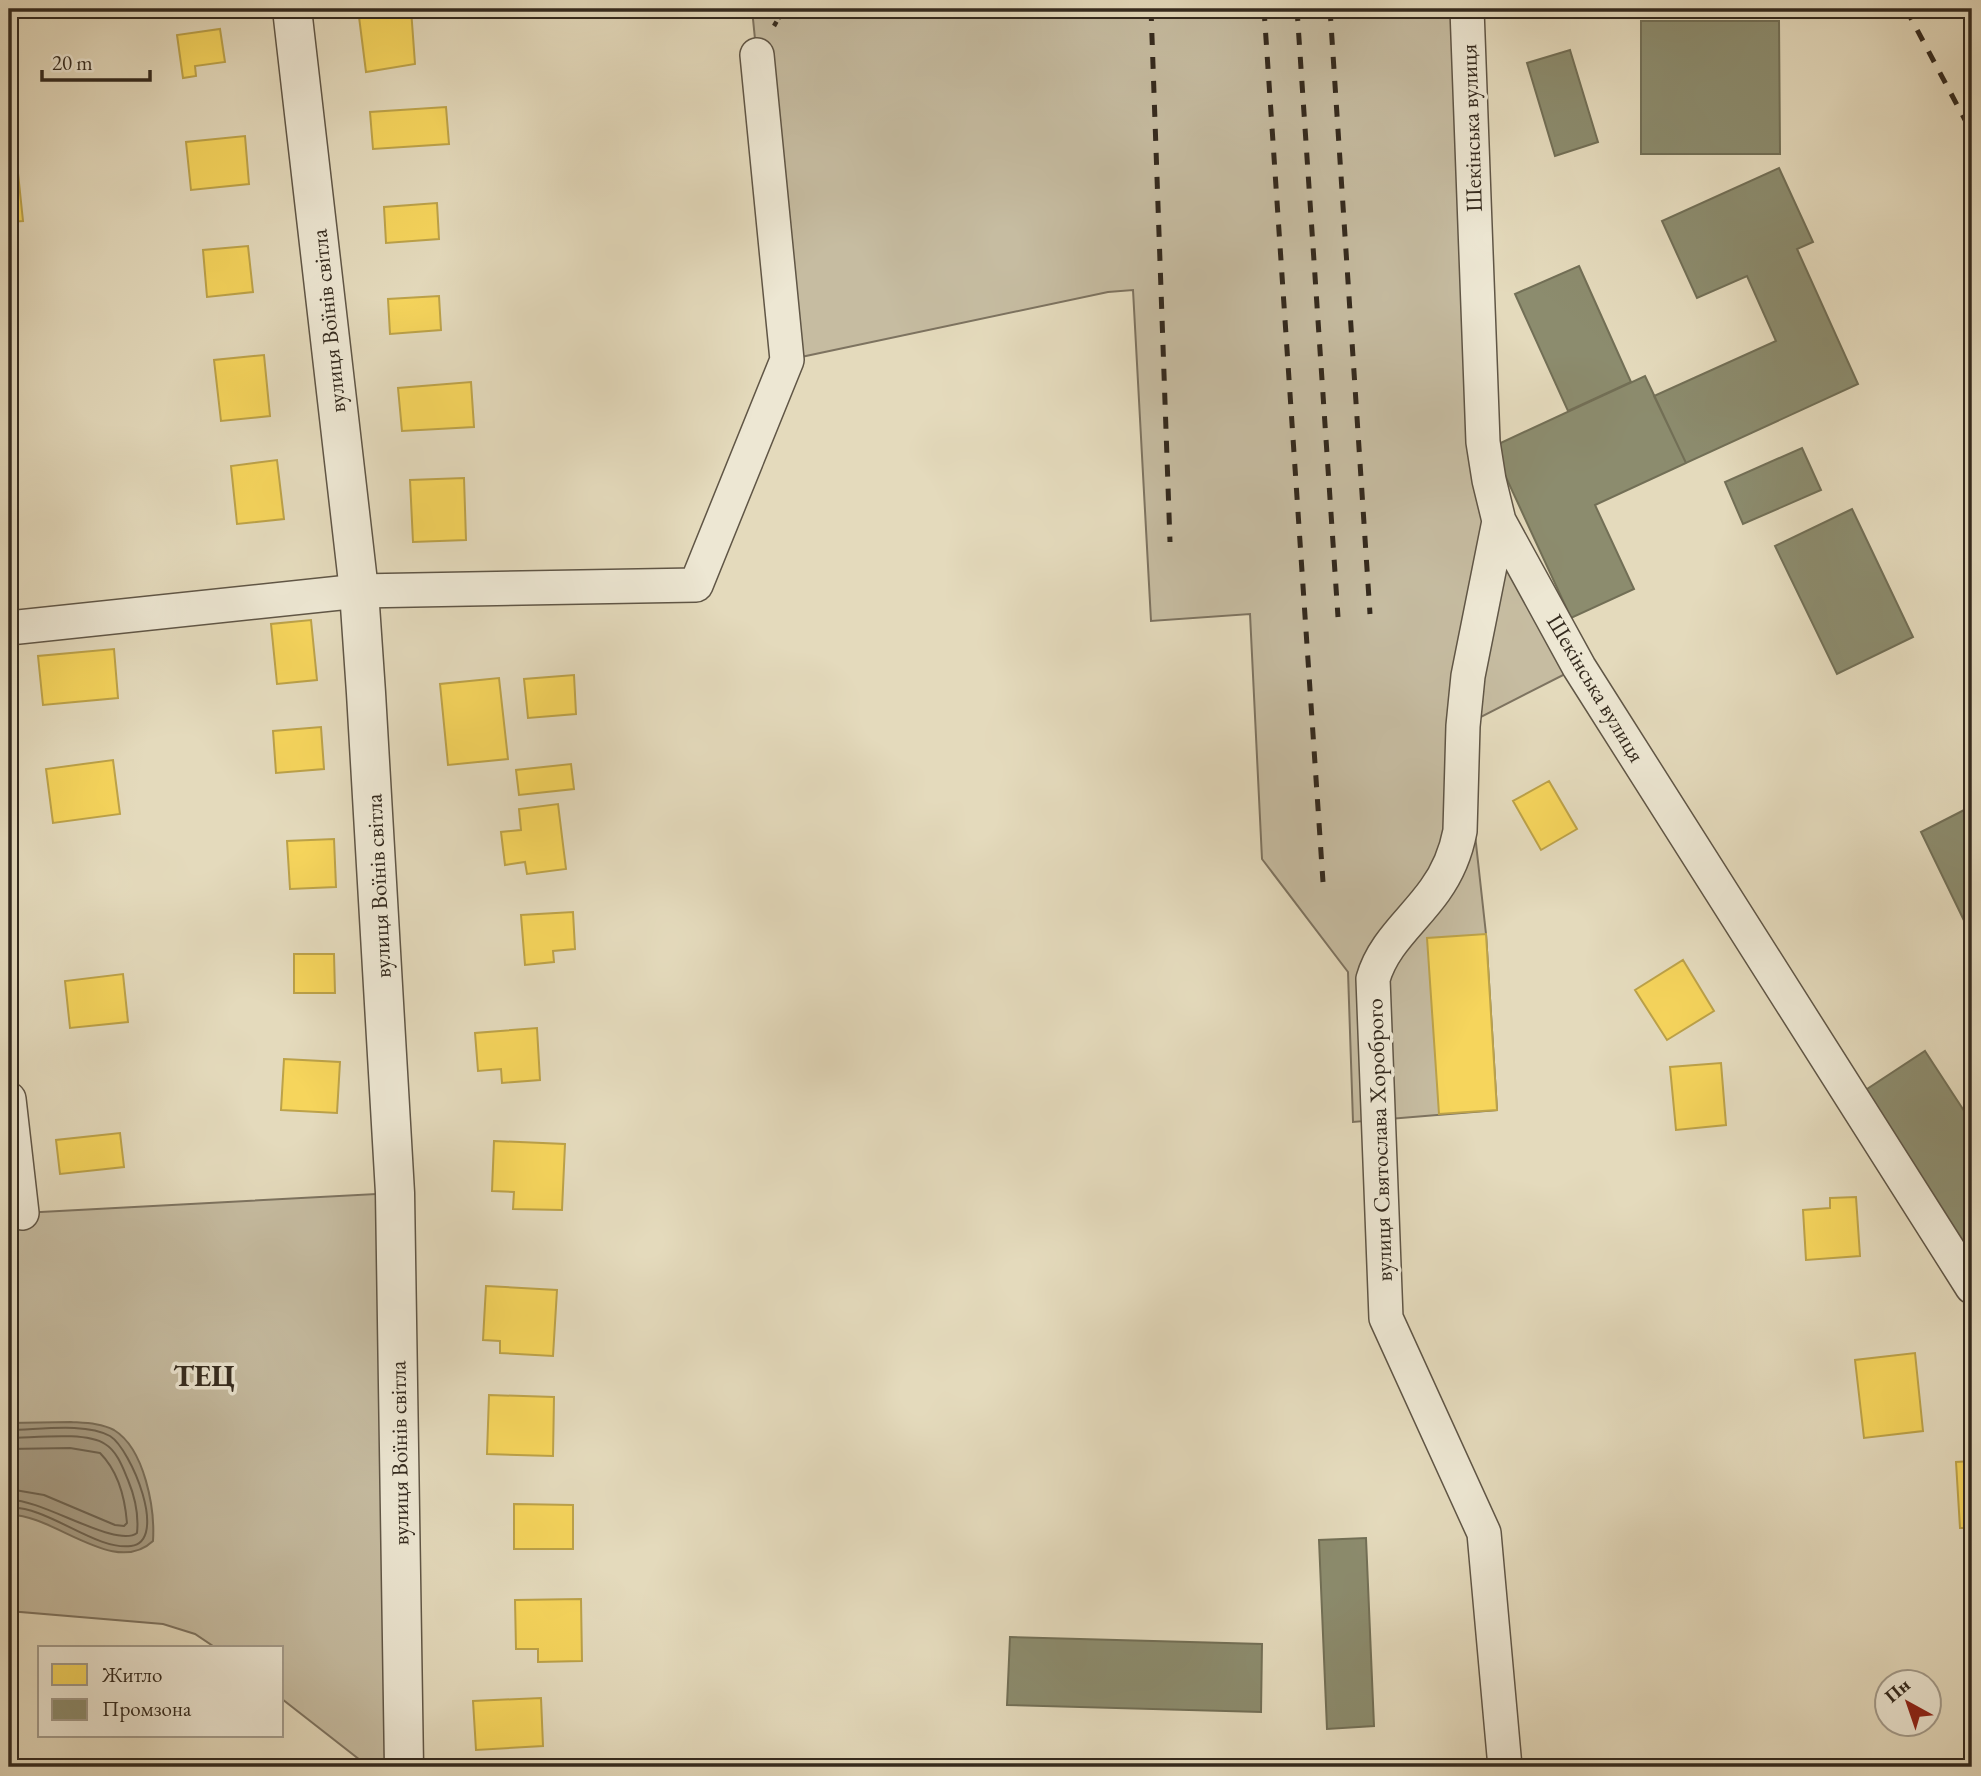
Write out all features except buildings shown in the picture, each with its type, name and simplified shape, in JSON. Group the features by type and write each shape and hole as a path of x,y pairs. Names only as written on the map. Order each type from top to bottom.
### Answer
{"street":[{"name":"вулиця Воїнів світла","path":"292,9 359,590 395,1193 404,1767"},
{"name":"Шекінська вулиця","path":"1467,9 1483,442 1499,521 1579,667 1972,1287"},
{"path":"9,628 359,590 696,585 787,359 757,55"},
{"name":"вулиця Святослава Хороброго","path":"1499,521 1468,676 1457,847 1443,878 1383,953 1373,979 1386,1318 1484,1533 1506,1767"},
{"path":"9,1100 22,1213"}],"shaded area":[{"path":"752,9 1467,9 1483,442 1579,667 1463,726 1486,934 1497,1110 1353,1122 1348,972 1262,859 1250,614 1151,621 1133,290 1108,292 787,360"},
{"path":"395,1193 404,1767 369,1767 284,1701 284,1646 213,1646 195,1634 163,1624 9,1611 9,1222 22,1213"}],"water":[{"path":"71,1422 109,1428 125,1439 146,1481 152,1513 153,1541 137,1550 120,1552 102,1549 45,1523 9,1515 9,1423"}],"railway":[{"path":"1151,9 1170,542"},
{"path":"1264,9 1323,882"},
{"path":"1297,9 1338,617"},
{"path":"1330,9 1370,614"},
{"path":"1906,9 1972,133"}],"district":[{"name":"ТЕЦ","path":"204,1376"}]}
